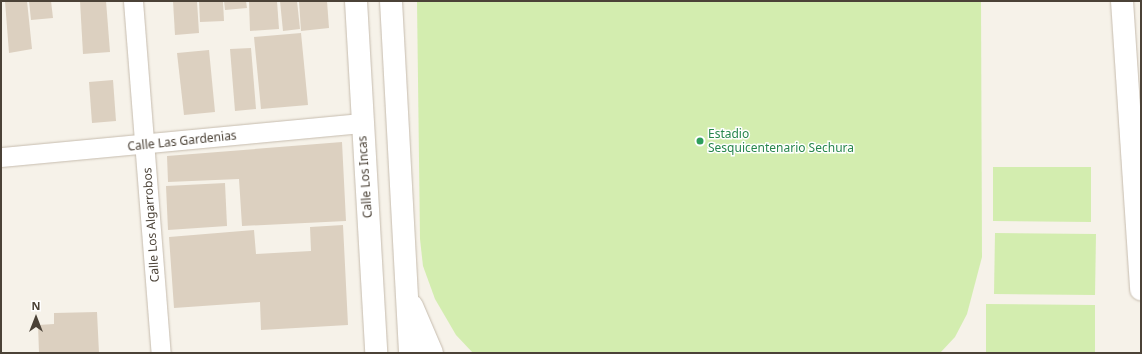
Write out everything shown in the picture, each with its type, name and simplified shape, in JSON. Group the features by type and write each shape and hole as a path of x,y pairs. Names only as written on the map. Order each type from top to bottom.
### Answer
{"street":[{"name":"Calle Los Algarrobos","path":"133,1 161,353"},
{"name":"Calle Los Incas","path":"356,1 376,353"},
{"path":"391,1 410,353"},
{"path":"1122,1 1141,289"},
{"name":"Calle Las Gardenias","path":"1,157 145,145 362,123"},
{"path":"407,294 432,353"}],"green space":[{"name":"Estadio Sesquicentenario Sechura","path":"417,1 981,1 982,257 967,314 955,337 940,353 473,353 456,335 435,299 423,266 420,239"},
{"path":"993,167 1091,167 1091,222 993,221"},
{"path":"995,233 1096,234 1095,295 994,294"},
{"path":"986,304 1095,305 1095,353 986,353"}],"building":[{"path":"5,1 27,1 32,49 9,53"},
{"path":"29,1 51,1 53,18 31,20"},
{"path":"80,1 106,1 110,52 83,54"},
{"path":"173,1 197,1 199,33 175,35"},
{"path":"199,1 223,1 224,21 200,22"},
{"path":"224,1 246,1 247,8 225,10"},
{"path":"249,1 277,1 279,29 250,31"},
{"path":"280,1 297,1 300,29 283,31"},
{"path":"299,1 327,1 329,28 301,31"},
{"path":"301,33 308,105 261,109 254,37"},
{"path":"251,48 256,109 235,111 230,49"},
{"path":"209,50 215,112 184,115 177,53"},
{"path":"113,80 116,121 92,123 89,82"},
{"path":"342,142 346,221 242,226 239,179 168,182 167,156"},
{"path":"225,183 227,226 168,230 166,186"},
{"path":"343,225 348,325 261,330 260,302 174,308 169,237 254,230 256,254 311,251 310,227"},
{"path":"97,312 99,353 39,353 38,325 54,324 54,313"}],"place":[{"name":"Estadio Sesquicentenario Sechura","path":"700,141"}]}
